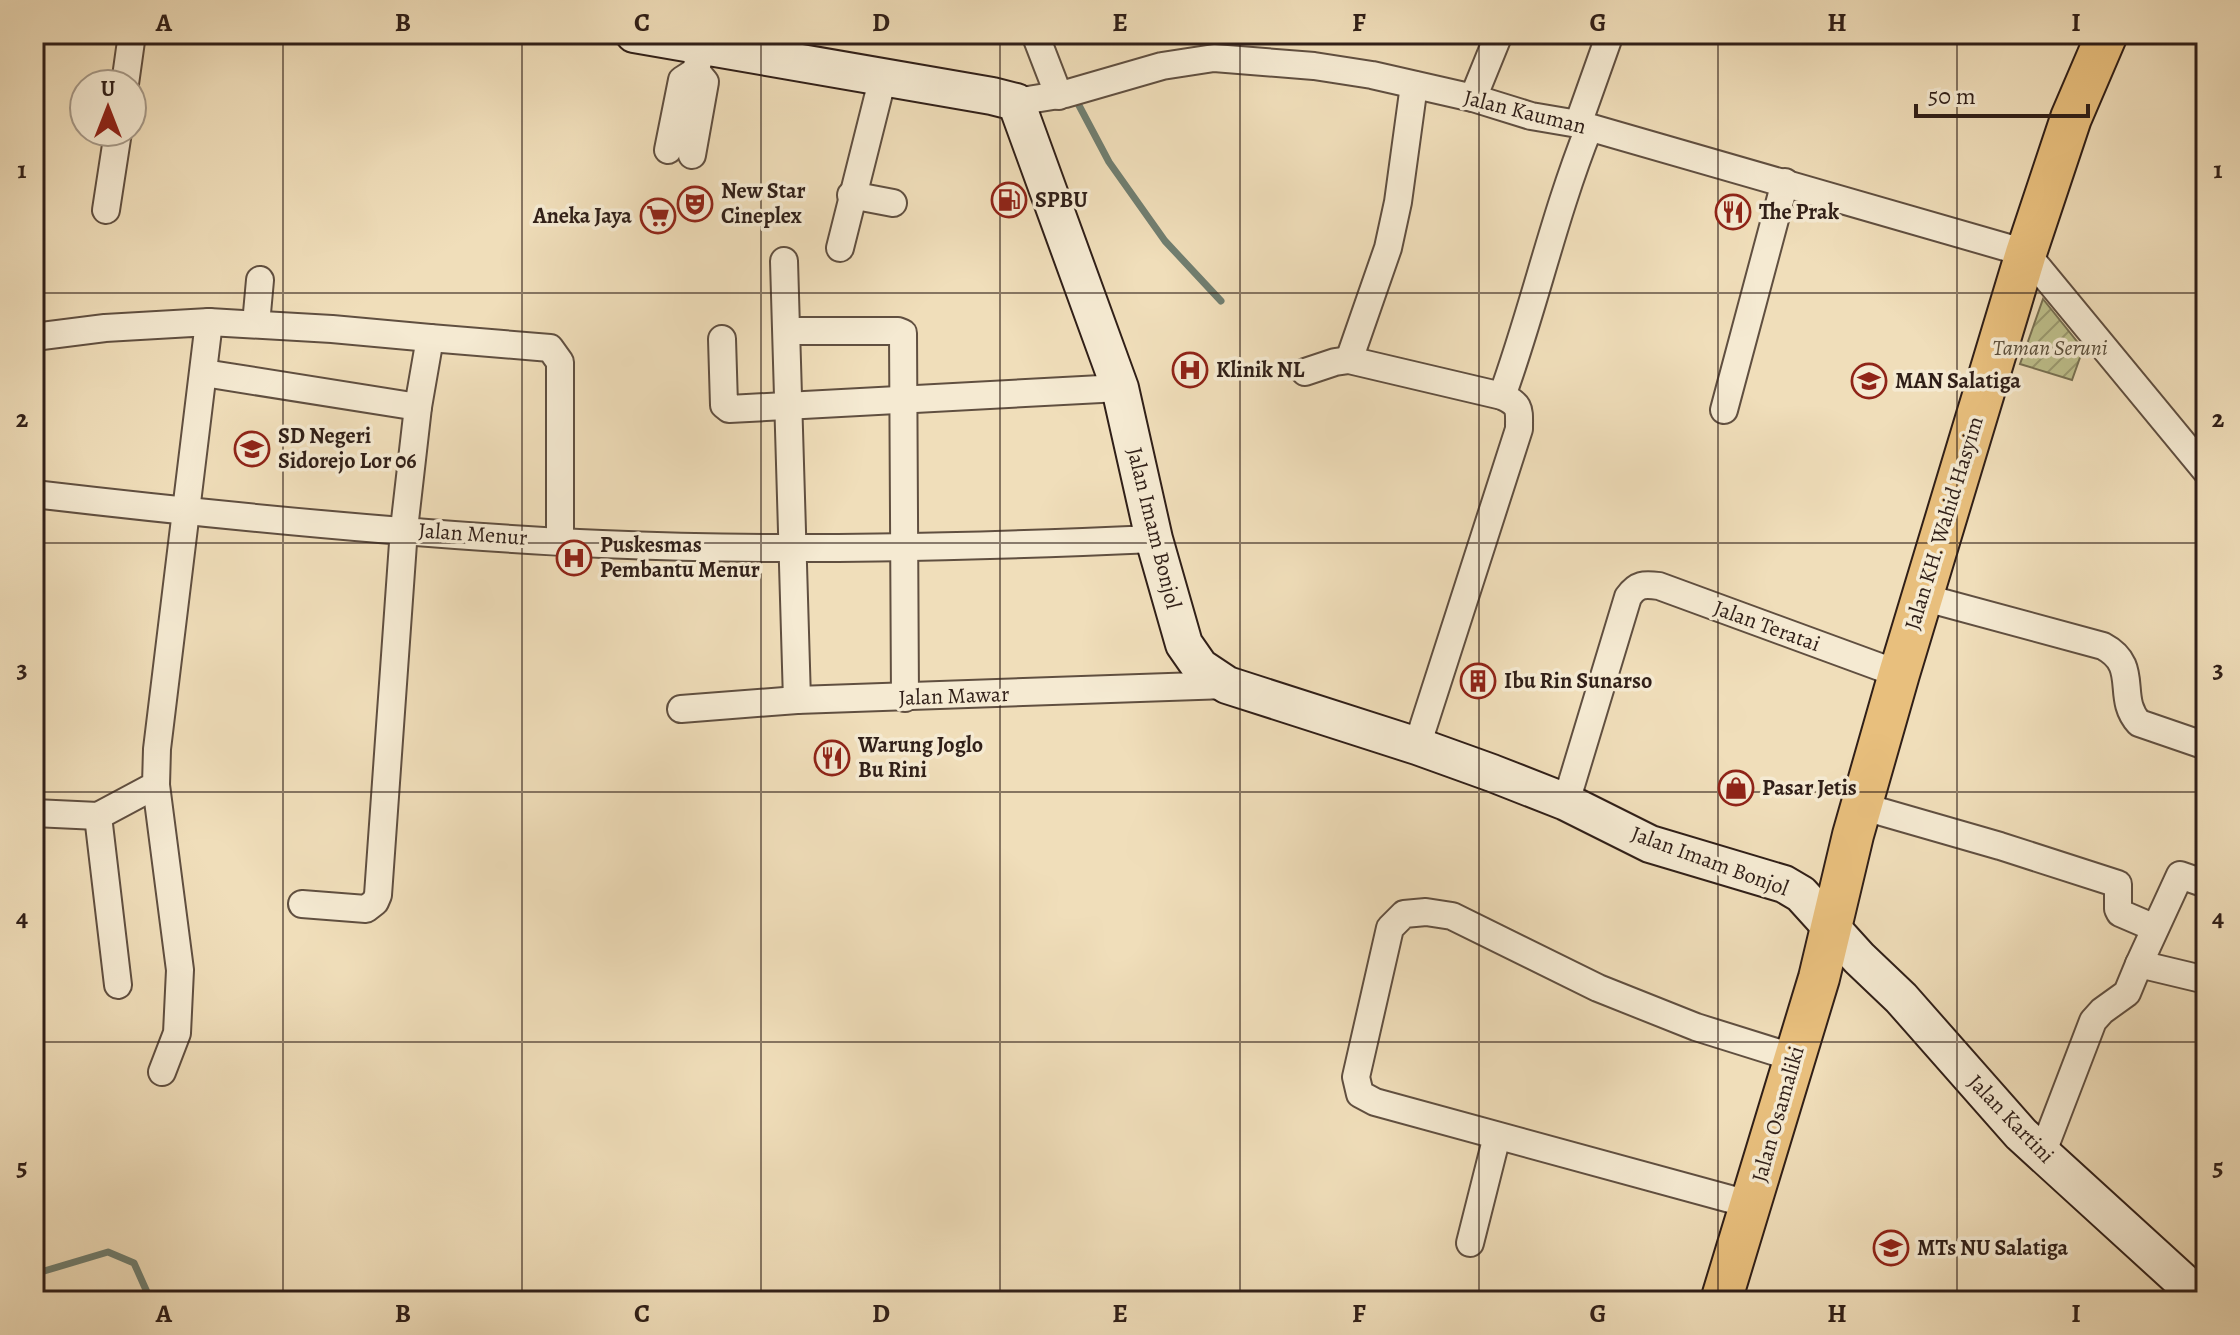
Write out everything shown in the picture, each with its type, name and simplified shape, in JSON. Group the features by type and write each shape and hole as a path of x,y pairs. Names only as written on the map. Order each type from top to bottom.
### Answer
{"main road":[{"path":"634,34 698,58 883,77 1016,102"},
{"name":"Jalan KH. Wahid Hasyim","path":"1830,926 1899,674 2026,253 2071,118 2107,34"},
{"name":"Jalan Imam Bonjol","path":"1016,102 1120,388 1154,539 1184,644 1200,667 1227,685 1417,746 1566,802 1650,844 1784,884 1801,894 1830,926"},
{"name":"Jalan Osamaliki","path":"1721,1301 1819,978 1830,926"},
{"name":"Jalan Kartini","path":"1830,926 1901,998 2021,1134 2204,1301"}],"street":[{"path":"127,68 132,34"},
{"path":"1035,34 1070,93"},
{"path":"1473,98 1499,34"},
{"path":"1502,396 1525,334 1610,34"},
{"path":"680,153 682,80 698,58"},
{"name":"Jalan Kauman","path":"1016,102 1070,93 1162,66 1214,58 1314,66 1473,98 1531,116 1584,126 2026,253"},
{"path":"840,248 883,77"},
{"path":"1349,360 1388,248 1398,202 1414,85"},
{"path":"106,210 116,148"},
{"path":"1724,410 1785,182"},
{"path":"851,195 893,203"},
{"path":"2026,253 2206,471"},
{"path":"784,261 797,700"},
{"path":"256,324 260,280"},
{"path":"162,1072 177,1033 180,970 156,785 157,749 209,322"},
{"path":"34,337 105,328 209,322 550,348 560,362 560,541"},
{"path":"787,331 901,331 905,698"},
{"path":"302,904 366,909 378,895 404,529 418,407 430,338"},
{"path":"722,339 725,407 1120,388"},
{"path":"1305,372 1349,360 1502,396 1517,404 1519,429 1417,746"},
{"path":"204,373 418,407"},
{"name":"Jalan Menur","path":"34,494 187,512 560,541 794,547 1154,539"},
{"name":"Jalan Teratai","path":"1566,802 1628,597 1634,588 1645,584 1659,586 1899,674"},
{"path":"1922,597 2103,646 2114,652 2123,663 2128,706 2139,723 2206,746"},
{"name":"Jalan Mawar","path":"681,709 797,700 1227,685"},
{"path":"34,813 98,816 156,785"},
{"path":"1861,806 2118,884 2120,913 2155,928"},
{"path":"98,816 118,985"},
{"path":"2042,1154 2093,1021 2127,993 2180,875 2206,884"},
{"path":"1752,1205 1375,1102 1360,1094 1356,1077 1390,928 1404,914 1426,912 1452,916 1598,988 1696,1027 1795,1058"},
{"path":"2139,964 2206,980"},
{"path":"1470,1243 1497,1136"}],"green space":[{"name":"Taman Seruni","path":"2043,299 2083,349 2072,380 2020,364"}],"waterway":[{"path":"1074,96 1109,162 1165,241 1221,301"},
{"path":"34,1274 108,1252 134,1263 151,1301"}],"place":[{"name":"SPBU","path":"1009,200"},
{"name":"New Star Cineplex","path":"695,204"},
{"name":"The Prak","path":"1733,212"},
{"name":"Aneka Jaya","path":"658,216"},
{"name":"Klinik NL","path":"1190,370"},
{"name":"MAN Salatiga","path":"1869,381"},
{"name":"SD Negeri Sidorejo Lor 06","path":"252,449"},
{"name":"Puskesmas Pembantu Menur","path":"574,558"},
{"name":"Ibu Rin Sunarso","path":"1478,681"},
{"name":"Warung Joglo Bu Rini","path":"832,758"},
{"name":"Pasar Jetis","path":"1736,788"},
{"name":"MTs NU Salatiga","path":"1891,1248"}]}
